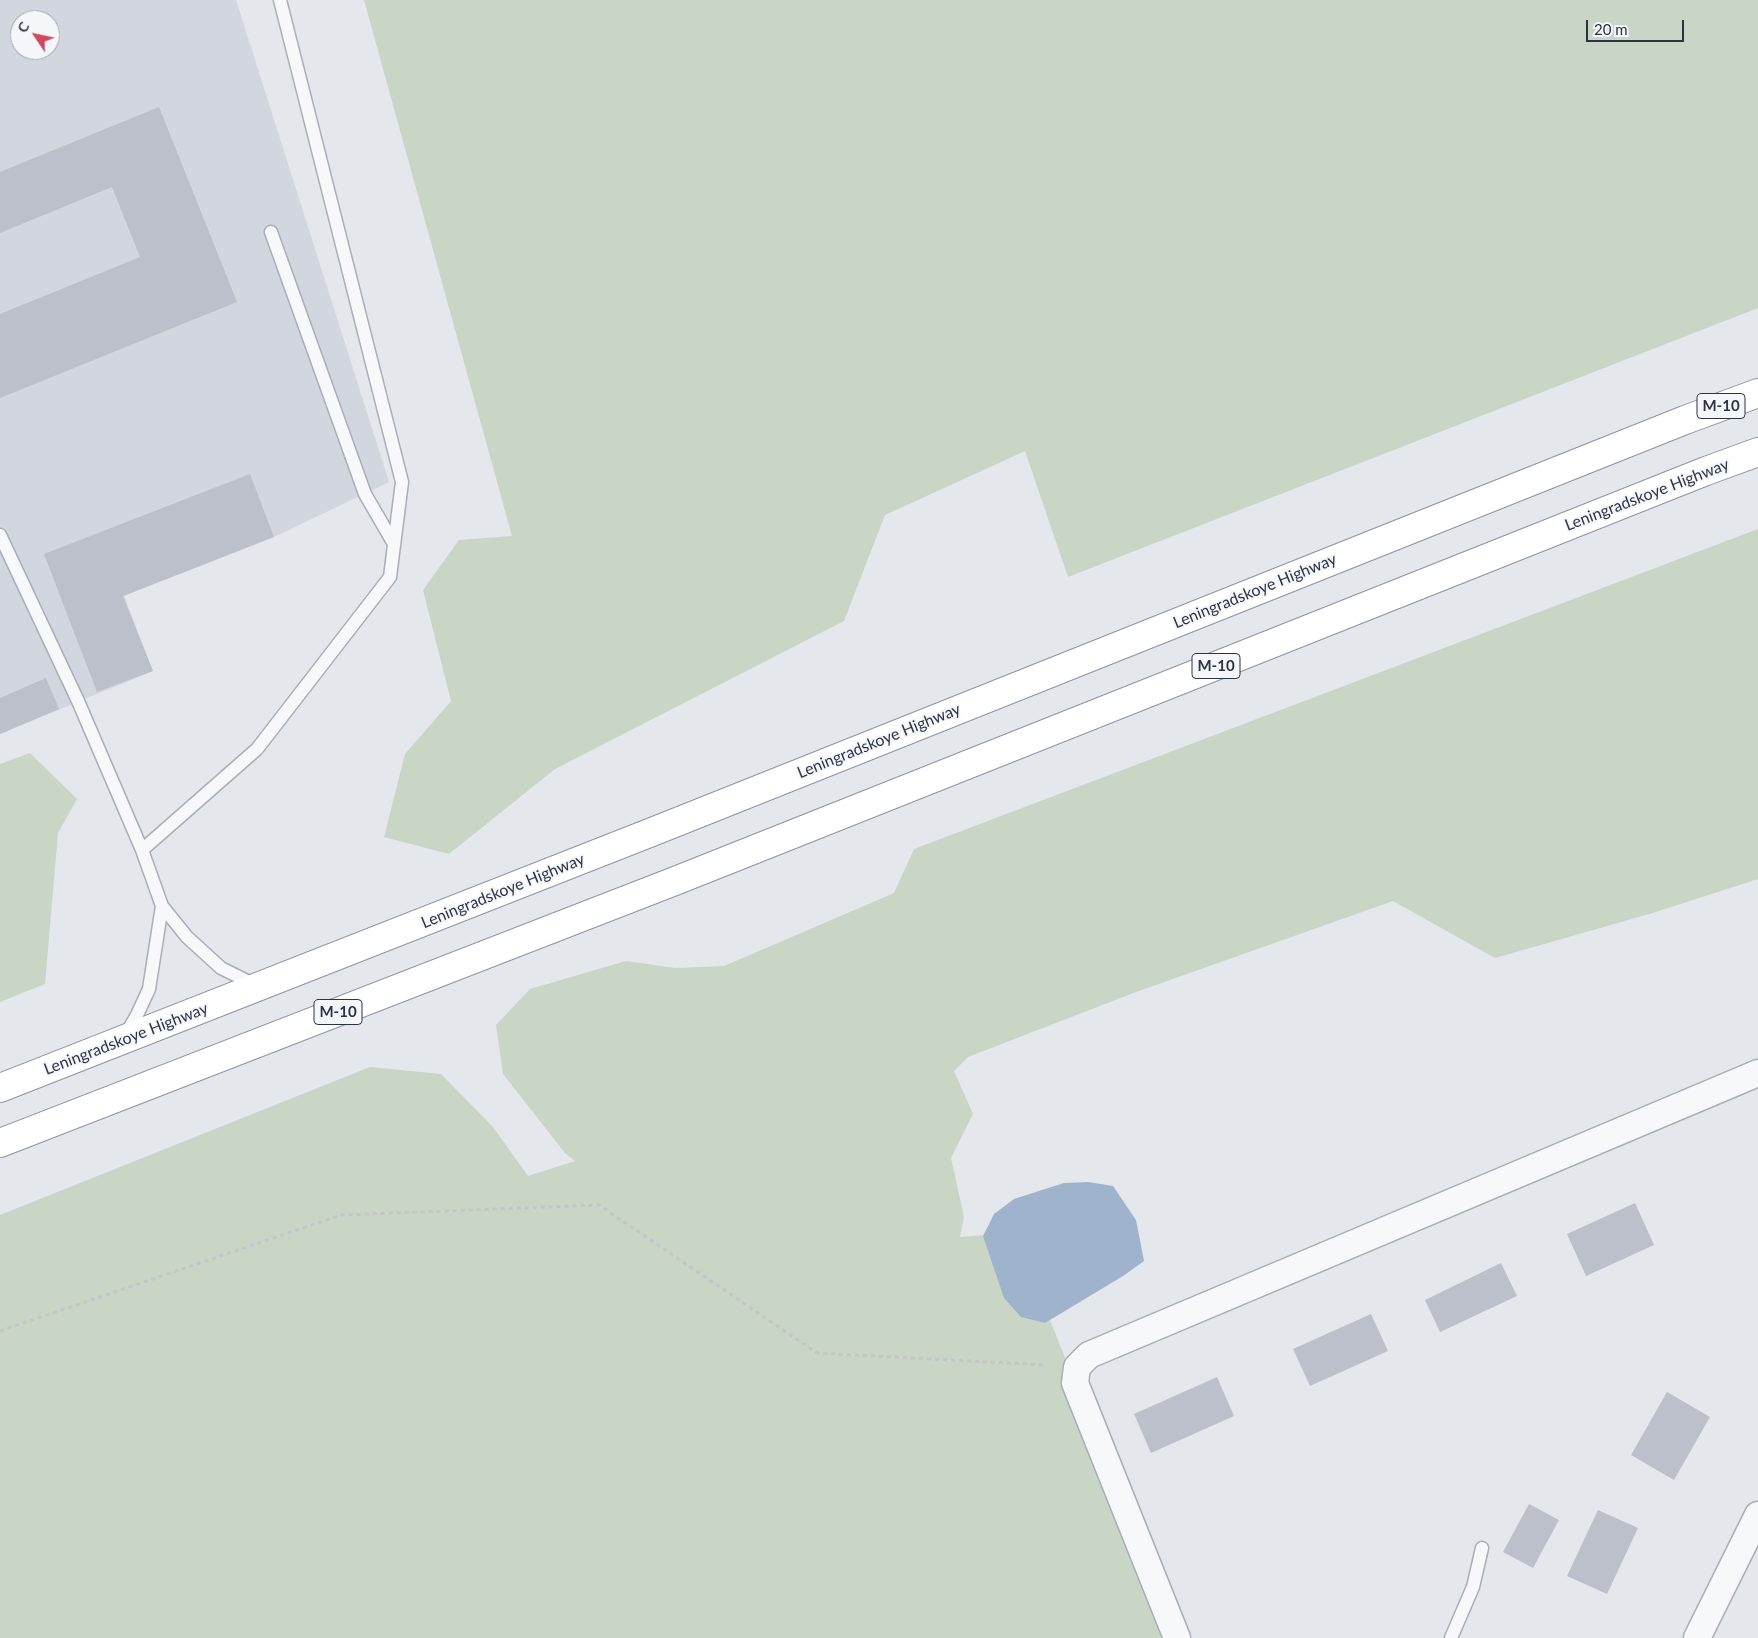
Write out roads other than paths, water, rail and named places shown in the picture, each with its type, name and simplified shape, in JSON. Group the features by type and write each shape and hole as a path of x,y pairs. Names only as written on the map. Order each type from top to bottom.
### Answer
{"highway":[{"name":"Leningradskoye Highway","path":"0,1088 259,987 1675,423 1758,393"},
{"name":"Leningradskoye Highway","path":"0,1143 675,881 1669,485 1758,452"}],"street":[{"path":"1177,1638 1075,1384 1077,1367 1089,1355 1758,1073"},
{"path":"1698,1638 1758,1515"}],"lane":[{"path":"142,850 257,749 390,577 402,482 280,0"},
{"path":"271,232 365,494 394,544"},
{"path":"0,535 78,701 142,850 162,906 187,936 221,968 259,987"},
{"path":"123,1039 149,989 162,906"},
{"path":"1451,1638 1473,1587 1482,1548"}],"water":[{"path":"1088,1182 1113,1186 1136,1220 1144,1261 1123,1276 1045,1323 1021,1317 1004,1298 983,1236 994,1214 1014,1199 1064,1183"}]}
